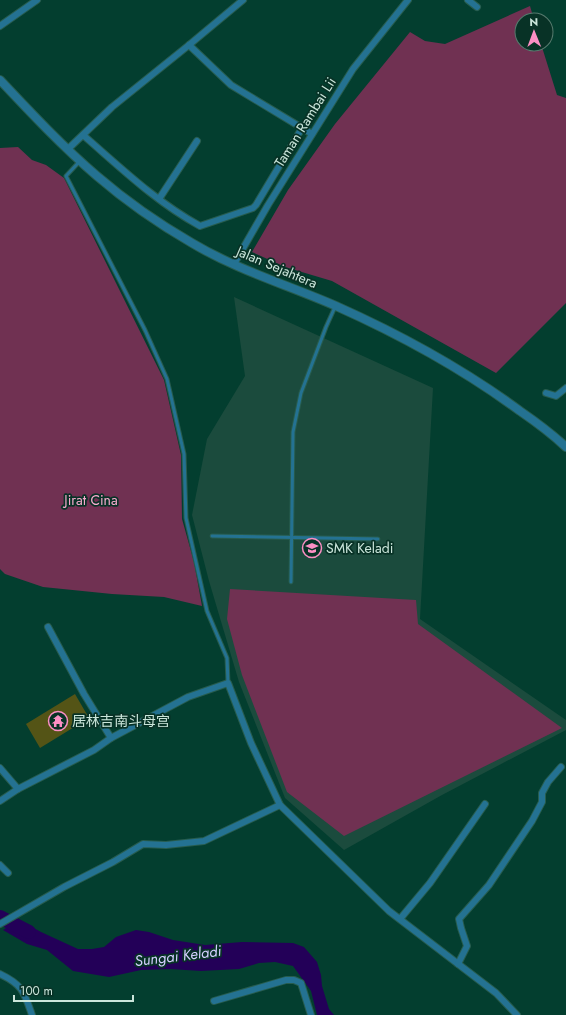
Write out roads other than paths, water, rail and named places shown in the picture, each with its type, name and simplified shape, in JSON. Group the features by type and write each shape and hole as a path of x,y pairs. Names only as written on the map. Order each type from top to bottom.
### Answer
{"street":[{"path":"0,26 37,0"},
{"path":"68,149 112,107 243,0"},
{"name":"Taman Rambai Lii","path":"234,264 268,205 353,68 408,0"},
{"path":"468,0 478,7"},
{"path":"189,45 231,85 312,134"},
{"name":"Jalan Sejahtera","path":"0,80 68,149 98,177 130,202 193,244 234,264 336,306 463,371 495,392 554,436 566,447"},
{"path":"83,135 159,199 184,217 200,226 253,208 302,128"},
{"path":"159,199 197,141"},
{"path":"546,394 556,396 566,388"},
{"path":"48,627 84,694 111,738"},
{"path":"0,801 18,789 94,750 111,738 188,697 228,683 251,742 280,806 389,911 496,993 517,1015"},
{"path":"458,964 467,946 459,919 489,885 535,815 542,802 542,793 548,782 561,767"},
{"path":"0,768 18,789"},
{"path":"400,919 430,883 485,804"},
{"path":"0,924 144,844 166,845 204,841 280,806"},
{"path":"0,866 8,873"},
{"path":"0,974 23,990 32,1015"},
{"path":"214,1001 286,980 294,980 300,984 311,1015"}],"lane":[{"path":"80,160 66,176 145,330 167,379 184,454 186,518 207,611 227,658 228,683"},
{"path":"291,582 293,432 301,393 326,327 336,306"},
{"path":"212,536 378,539"}],"water":[{"path":"19,920 78,949 104,947 116,937 136,930 149,932 173,940 205,945 242,942 293,943 304,947 317,962 329,1009 334,1015 317,1015 311,991 293,966 275,962 259,963 239,969 201,971 170,969 141,970 109,977 73,971 47,950 27,944 3,930"}],"waterway":[{"name":"Sungai Keladi","path":"0,917 29,932"}],"place":[{"name":"SMK Keladi","path":"312,548"},
{"name":"居林吉南斗母宫","path":"58,721"}],"park label":[{"name":"Jirat Cina","path":"91,500"}]}
